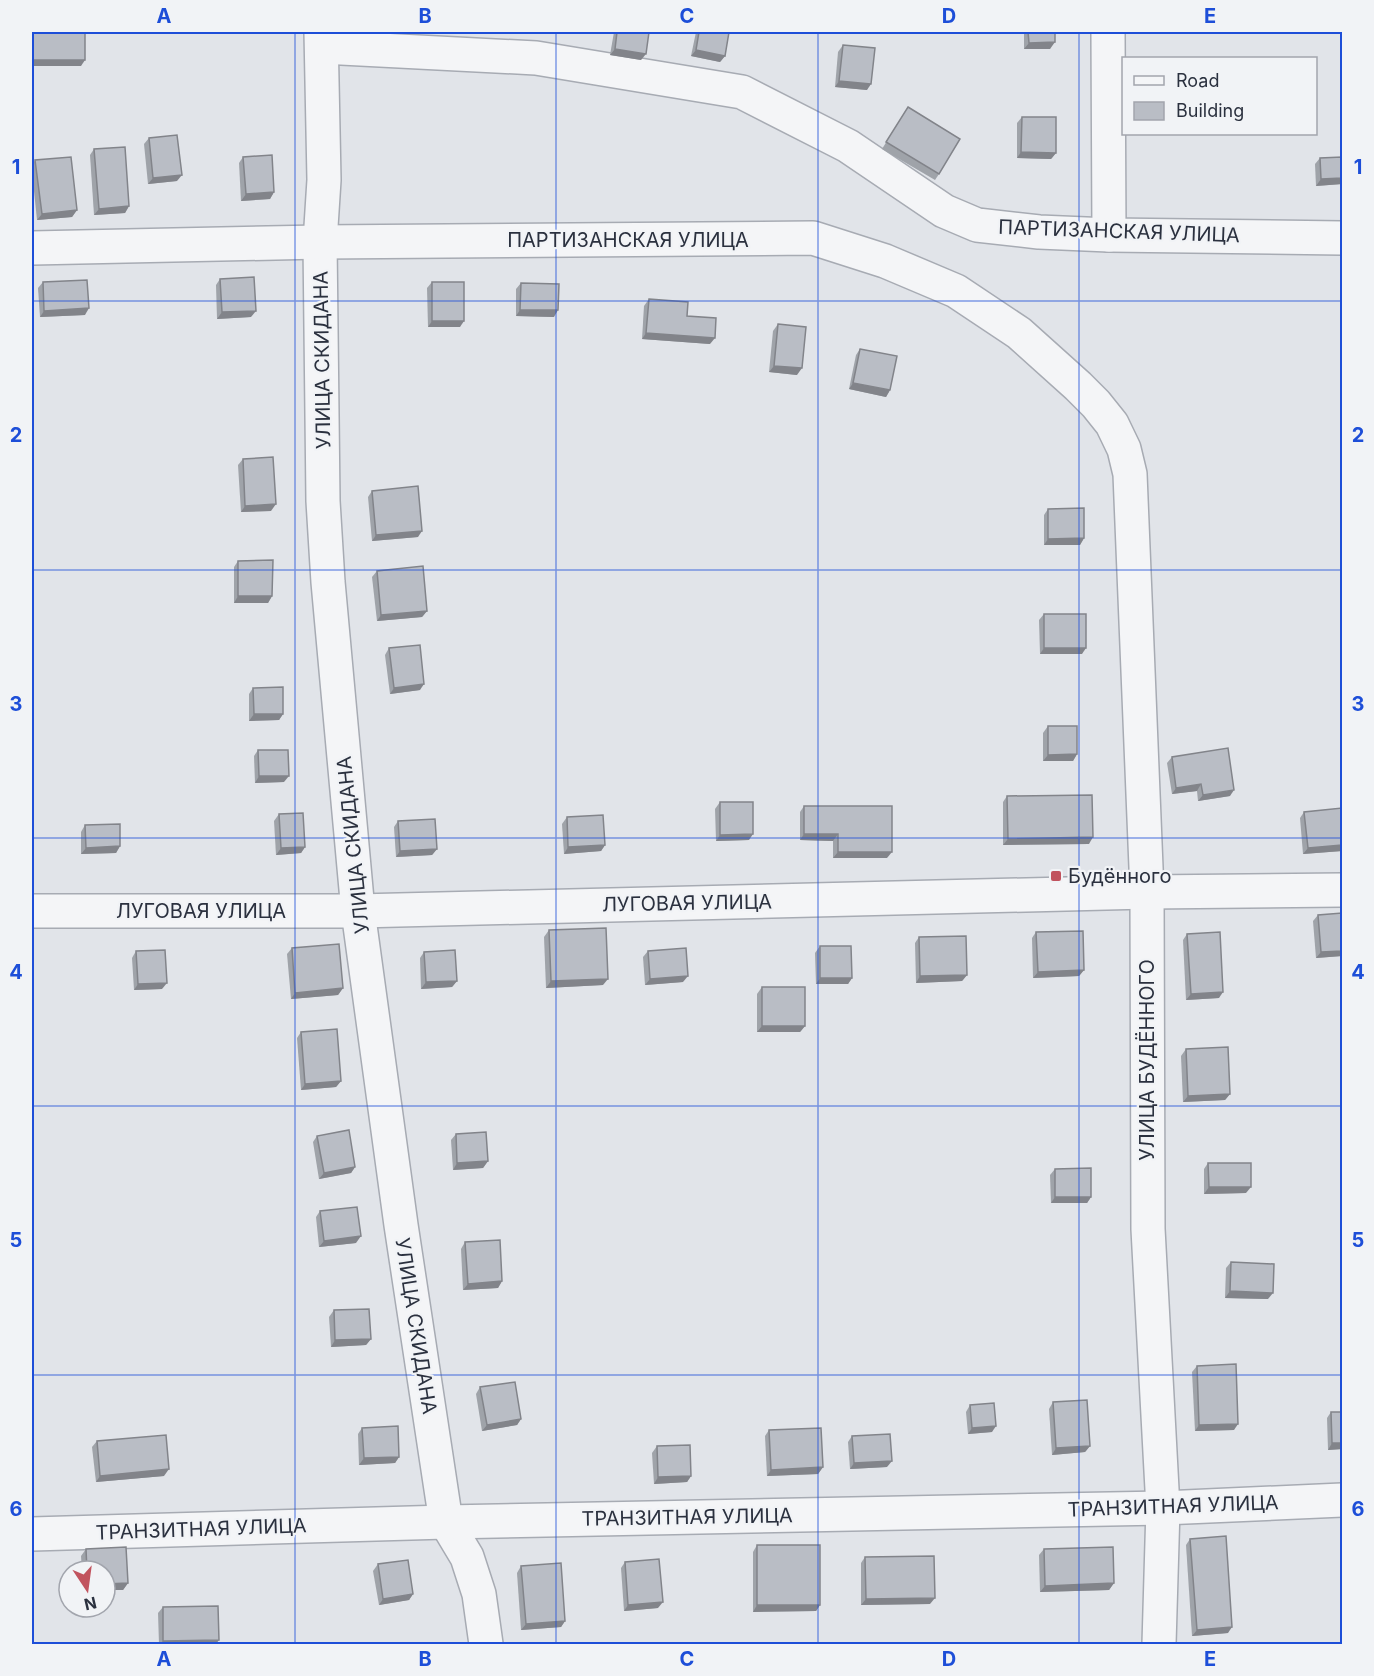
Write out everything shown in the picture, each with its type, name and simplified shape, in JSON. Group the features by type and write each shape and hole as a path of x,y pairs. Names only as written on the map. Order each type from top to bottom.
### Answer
{"street":[{"path":"1108,32 1109,235"},
{"name":"ПАРТИЗАНСКАЯ УЛИЦА","path":"322,39 536,58 742,92 848,146 944,211 977,225 1039,232 1109,235 1342,237"},
{"name":"УЛИЦА СКИДАНА","path":"322,39 324,180 320,242 323,501 328,582 358,911 400,1224 446,1522 470,1566 479,1594 486,1644"},
{"name":"ПАРТИЗАНСКАЯ УЛИЦА","path":"32,248 320,242 813,238 885,261 956,291 1019,333 1078,386 1112,424 1124,449 1130,474"},
{"name":"УЛИЦА БУДЁННОГО","path":"1130,474 1146,892 1148,1228 1163,1508 1159,1644"},
{"name":"ЛУГОВАЯ УЛИЦА","path":"32,911 358,911 1146,892 1342,890"},
{"name":"ТРАНЗИТНАЯ УЛИЦА","path":"32,1534 446,1522 1163,1508 1342,1500"}],"building":[{"path":"32,32 85,32 85,60 32,60"},
{"path":"617,32 649,32 646,54 615,49"},
{"path":"699,32 729,32 725,56 696,50"},
{"path":"1028,32 1055,32 1055,42 1029,43"},
{"path":"843,45 875,48 871,84 839,81"},
{"path":"908,107 960,139 939,174 886,142"},
{"path":"1022,117 1056,117 1056,153 1021,152"},
{"path":"177,135 182,175 153,178 149,138"},
{"path":"125,147 129,206 99,209 94,149"},
{"path":"272,155 274,192 246,194 243,157"},
{"path":"71,157 77,210 42,214 35,160"},
{"path":"1342,157 1342,178 1321,179 1320,158"},
{"path":"254,277 256,311 222,312 220,279"},
{"path":"87,280 89,308 44,311 43,282"},
{"path":"432,282 464,282 464,321 432,321"},
{"path":"521,283 559,284 558,310 520,310"},
{"path":"649,299 688,302 687,316 716,318 715,338 646,333"},
{"path":"778,324 806,327 802,368 774,366"},
{"path":"860,349 897,356 890,390 853,383"},
{"path":"273,457 276,504 245,506 243,459"},
{"path":"418,486 422,531 376,535 372,491"},
{"path":"1084,508 1084,538 1048,539 1048,509"},
{"path":"273,560 272,596 238,596 238,561"},
{"path":"423,566 427,611 381,615 377,571"},
{"path":"1044,614 1086,614 1086,648 1044,648"},
{"path":"420,645 424,684 394,688 389,648"},
{"path":"283,687 283,714 254,714 253,688"},
{"path":"1048,726 1077,726 1077,754 1048,755"},
{"path":"1228,748 1234,790 1203,795 1201,784 1176,788 1172,757"},
{"path":"258,750 288,750 289,776 259,776"},
{"path":"1092,795 1093,837 1008,839 1007,796"},
{"path":"720,802 753,802 753,834 720,835"},
{"path":"804,806 892,806 892,852 838,852 838,834 804,834"},
{"path":"1342,808 1342,845 1308,848 1304,812"},
{"path":"303,813 305,847 281,848 279,814"},
{"path":"603,815 605,845 568,847 567,817"},
{"path":"435,819 437,849 400,851 398,821"},
{"path":"120,824 120,846 86,848 85,825"},
{"path":"1342,913 1342,951 1321,952 1318,915"},
{"path":"606,928 608,979 551,981 549,930"},
{"path":"1083,931 1084,970 1038,972 1036,932"},
{"path":"1220,932 1223,992 1191,994 1187,934"},
{"path":"966,936 967,975 920,976 919,937"},
{"path":"339,944 343,988 295,993 292,948"},
{"path":"820,946 851,946 852,978 820,978"},
{"path":"686,948 688,976 650,979 648,951"},
{"path":"165,950 167,983 138,984 136,951"},
{"path":"455,950 457,981 426,982 424,952"},
{"path":"762,987 805,987 805,1026 762,1026"},
{"path":"337,1029 341,1081 305,1084 301,1032"},
{"path":"1228,1047 1230,1094 1188,1096 1186,1049"},
{"path":"349,1130 355,1167 324,1173 317,1136"},
{"path":"486,1132 488,1161 457,1163 456,1134"},
{"path":"1208,1163 1251,1163 1251,1187 1209,1187"},
{"path":"1091,1168 1091,1197 1055,1197 1055,1169"},
{"path":"357,1207 361,1236 324,1241 320,1211"},
{"path":"500,1240 502,1281 468,1284 465,1242"},
{"path":"1231,1262 1274,1264 1273,1293 1230,1291"},
{"path":"369,1309 371,1339 335,1340 334,1310"},
{"path":"1236,1364 1238,1424 1199,1425 1197,1366"},
{"path":"515,1382 521,1419 487,1425 480,1387"},
{"path":"1087,1400 1090,1446 1056,1448 1053,1402"},
{"path":"994,1403 996,1426 972,1428 970,1405"},
{"path":"1331,1412 1342,1412 1342,1443 1332,1443"},
{"path":"398,1426 399,1457 364,1458 362,1428"},
{"path":"821,1428 823,1467 771,1470 769,1430"},
{"path":"890,1434 892,1461 854,1463 852,1436"},
{"path":"166,1435 169,1469 100,1476 97,1441"},
{"path":"690,1445 691,1476 658,1477 657,1446"},
{"path":"1226,1536 1232,1627 1197,1630 1190,1539"},
{"path":"757,1545 820,1545 820,1605 757,1605"},
{"path":"126,1547 128,1583 117,1583 117,1559 86,1559 86,1549"},
{"path":"1113,1547 1114,1583 1045,1586 1044,1549"},
{"path":"934,1556 935,1598 866,1599 865,1557"},
{"path":"659,1559 663,1602 628,1605 625,1562"},
{"path":"408,1560 413,1594 383,1599 378,1564"},
{"path":"561,1563 565,1621 526,1624 521,1566"},
{"path":"218,1606 219,1640 163,1641 163,1607"}],"place":[{"name":"Будённого","path":"1056,876"}]}
